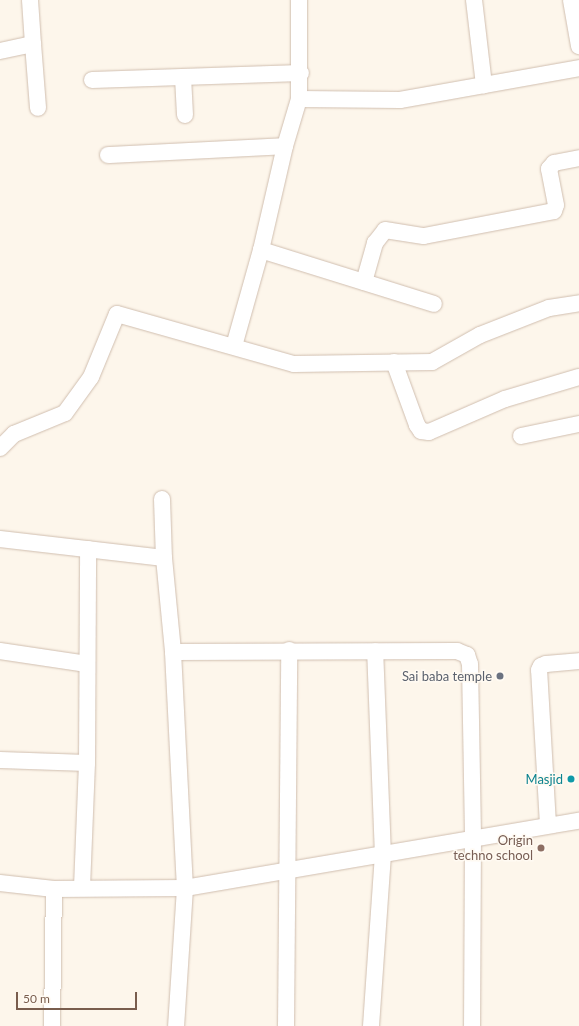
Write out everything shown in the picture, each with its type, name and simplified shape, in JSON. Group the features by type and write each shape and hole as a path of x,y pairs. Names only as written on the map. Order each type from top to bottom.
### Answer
{"street":[{"path":"30,0 38,108"},
{"path":"234,346 261,250 285,146 300,99 301,73 299,0"},
{"path":"474,0 484,85"},
{"path":"571,0 579,46"},
{"path":"0,51 33,44"},
{"path":"300,99 400,100 579,68"},
{"path":"92,80 301,73"},
{"path":"183,77 185,115"},
{"path":"108,155 285,146"},
{"path":"364,282 375,242 385,230 424,236 554,212 556,205 549,169 554,163 579,158"},
{"path":"261,250 434,304"},
{"path":"0,448 14,434 65,413 91,377 117,314 294,364 432,362 480,335 549,308 579,303"},
{"path":"394,362 417,425 421,431 429,432 505,399 579,377"},
{"path":"521,436 579,424"},
{"path":"162,499 164,558 172,652 185,888 176,1026"},
{"path":"0,539 164,558"},
{"path":"82,887 87,763 88,549"},
{"path":"172,652 290,650 457,651 467,655 470,664 473,838 472,1026"},
{"path":"286,1026 290,650"},
{"path":"0,651 87,664"},
{"path":"371,1026 383,856 375,651"},
{"path":"548,824 539,670 540,666 546,664 579,661"},
{"path":"0,760 87,763"},
{"path":"0,882 54,889 82,887 185,888 287,869 383,856 548,824 579,821"},
{"path":"52,1026 54,889"}],"place":[{"name":"Sai baba temple","path":"500,676"},
{"name":"Masjid","path":"571,779"},
{"name":"Origin techno school","path":"541,848"}]}
